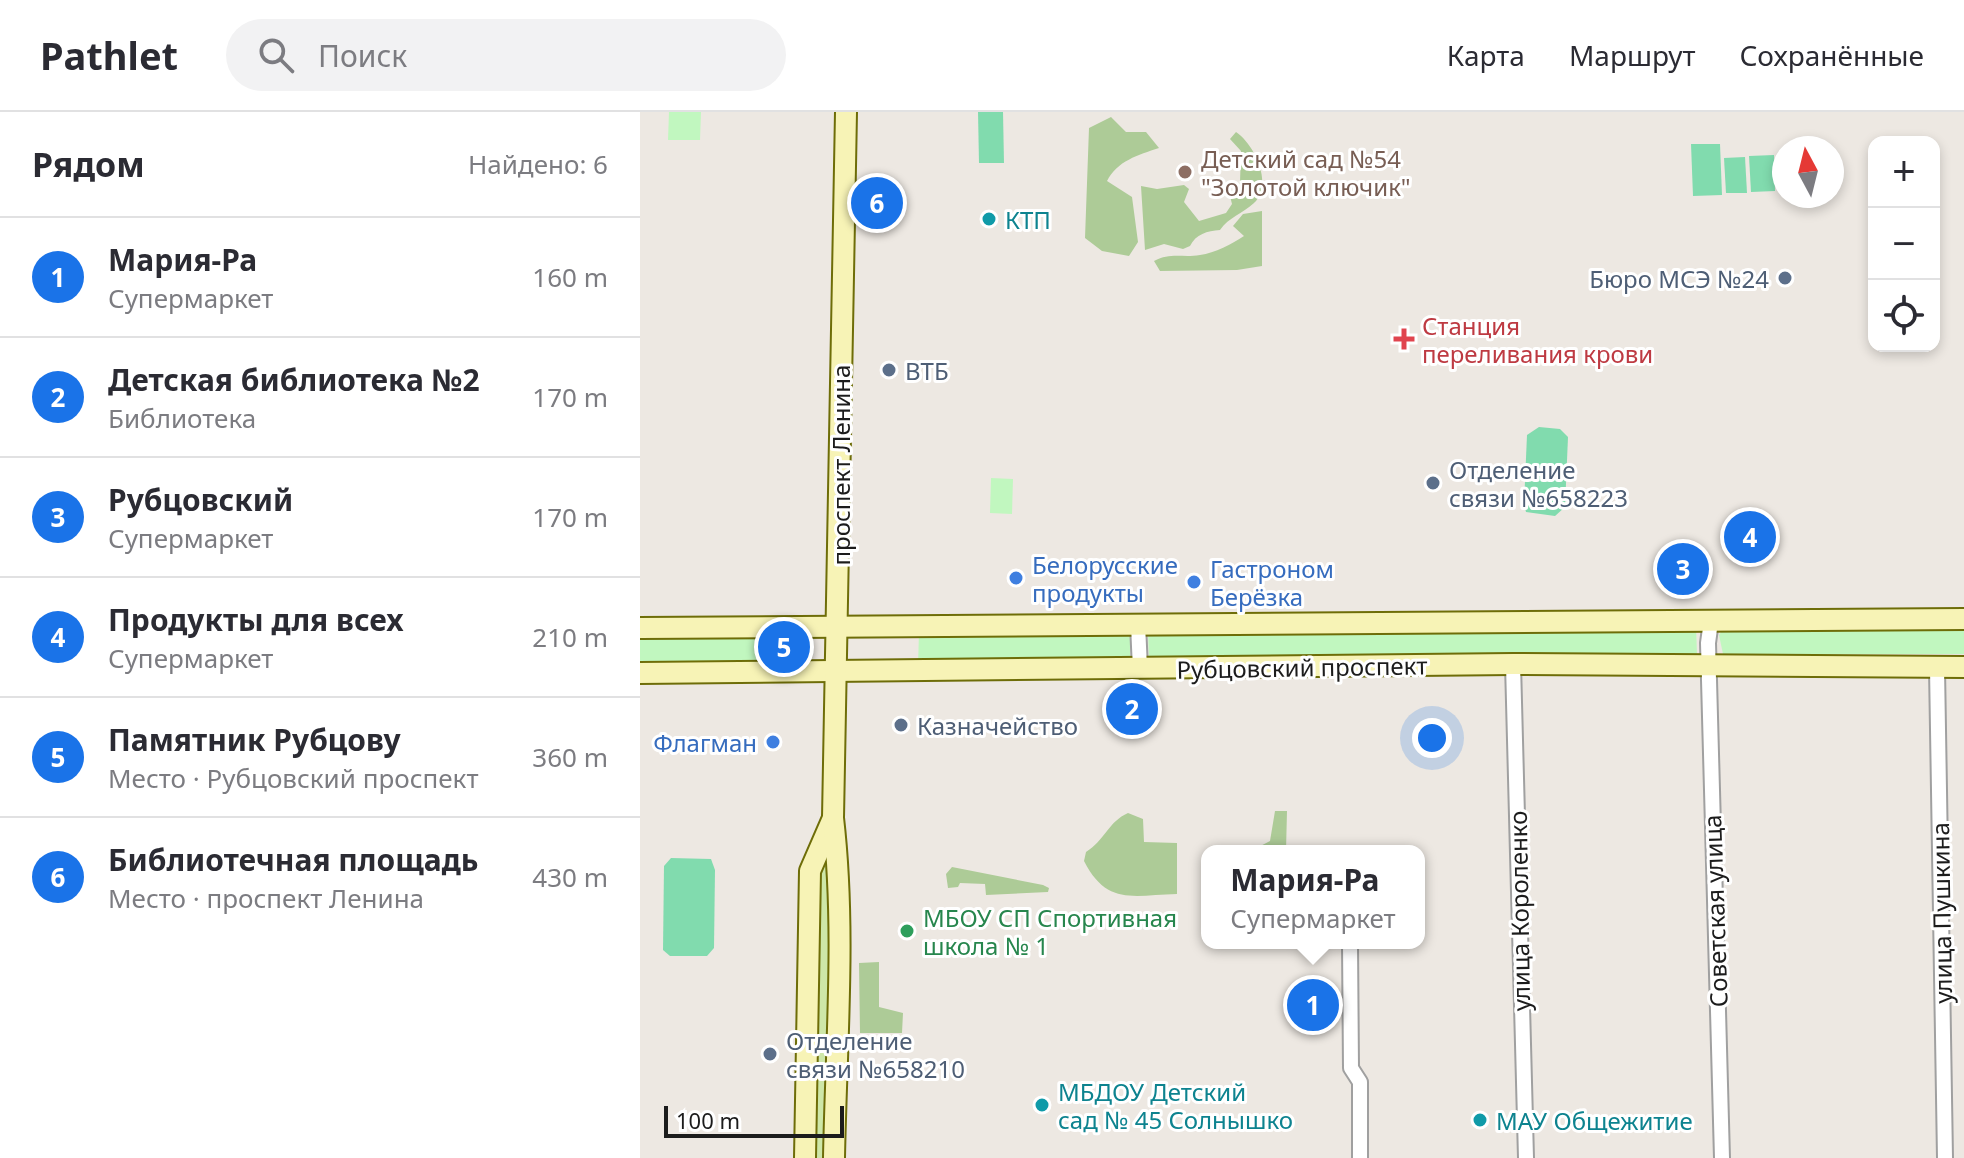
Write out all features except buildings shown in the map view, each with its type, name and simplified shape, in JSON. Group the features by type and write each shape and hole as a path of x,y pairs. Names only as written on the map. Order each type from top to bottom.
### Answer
{"street":[{"name":"проспект Ленина","path":"834,1158 837,854 833,818 846,112"},
{"name":"Рубцовский проспект","path":"640,628 1964,619"},
{"name":"Советская улица","path":"1711,621 1708,665 1722,1158"},
{"path":"1138,624 1140,669"},
{"name":"Рубцовский проспект","path":"640,673 1513,664 1964,667"},
{"name":"улица Короленко","path":"1513,664 1526,1158"},
{"name":"улица Пушкина","path":"1937,668 1945,1158"},
{"name":"проспект Ленина","path":"805,1158 810,871 814,854 833,818"},
{"path":"814,854 837,854"},
{"path":"1350,949 1351,1068 1360,1082 1360,1158"}],"green space":[{"path":"669,112 701,112 700,140 668,140"},
{"path":"978,112 1003,112 1004,163 979,163"},
{"path":"1111,117 1126,132 1146,132 1159,148 1122,164 1107,181 1132,197 1138,242 1129,256 1102,251 1085,238 1089,128"},
{"path":"1236,132 1249,145 1262,175 1260,195 1254,203 1220,230 1206,232 1190,246 1183,249 1164,244 1145,250 1141,186 1157,189 1184,185 1189,189 1184,202 1199,221 1226,213 1232,204 1230,196 1240,182 1241,151 1230,139"},
{"path":"1691,144 1720,144 1722,195 1693,196"},
{"path":"1772,155 1772,191 1751,192 1749,156"},
{"path":"1745,157 1747,193 1726,193 1724,158"},
{"path":"1262,211 1262,266 1237,270 1160,271 1154,261 1171,256 1206,254 1223,248 1244,236 1233,226 1243,214"},
{"path":"1539,427 1560,429 1568,437 1565,507 1555,516 1526,512 1524,504 1527,435"},
{"path":"991,478 1013,479 1012,514 990,513"},
{"path":"1696,625 1697,655 1149,661 1148,631"},
{"path":"1964,626 1964,654 1723,654 1719,635 1725,627"},
{"path":"1131,631 1130,663 918,666 919,632"},
{"path":"810,637 810,664 640,664 640,638"},
{"path":"1275,811 1287,811 1286,845 1262,845 1270,841"},
{"path":"1128,813 1143,819 1144,842 1177,843 1177,894 1123,895 1102,885 1084,861 1086,852"},
{"path":"823,856 832,860 830,1158 815,1158 819,863"},
{"path":"671,858 711,859 715,870 714,948 707,956 670,956 663,950 664,866"},
{"path":"952,867 1049,888 1048,892 986,895 985,884 960,883 958,887 948,888 946,874"},
{"path":"879,962 879,1007 903,1013 902,1033 860,1033 859,963"}],"place":[{"name":"Детский сад №54 \"Золотой ключик\"","path":"1185,172"},
{"name":"Библиотечная площадь","path":"877,203"},
{"name":"КТП","path":"989,219"},
{"name":"Бюро МСЭ №24","path":"1785,278"},
{"name":"Станция переливания крови","path":"1404,339"},
{"name":"ВТБ","path":"889,370"},
{"name":"Отделение связи №658223","path":"1433,483"},
{"name":"Продукты для всех","path":"1750,537"},
{"name":"Рубцовский","path":"1683,569"},
{"name":"Белорусские продукты","path":"1016,578"},
{"name":"Гастроном Берёзка","path":"1194,582"},
{"name":"Памятник Рубцову","path":"784,647"},
{"name":"Детская библиотека №2","path":"1132,709"},
{"name":"Казначейство","path":"901,725"},
{"name":"Флагман","path":"773,742"},
{"name":"МБОУ СП Спортивная школа № 1","path":"907,931"},
{"name":"Мария-Ра","path":"1313,1005"},
{"name":"Отделение связи №658210","path":"770,1054"},
{"name":"МБДОУ Детский сад № 45 Солнышко","path":"1042,1105"},
{"name":"МАУ Общежитие","path":"1480,1120"}]}
